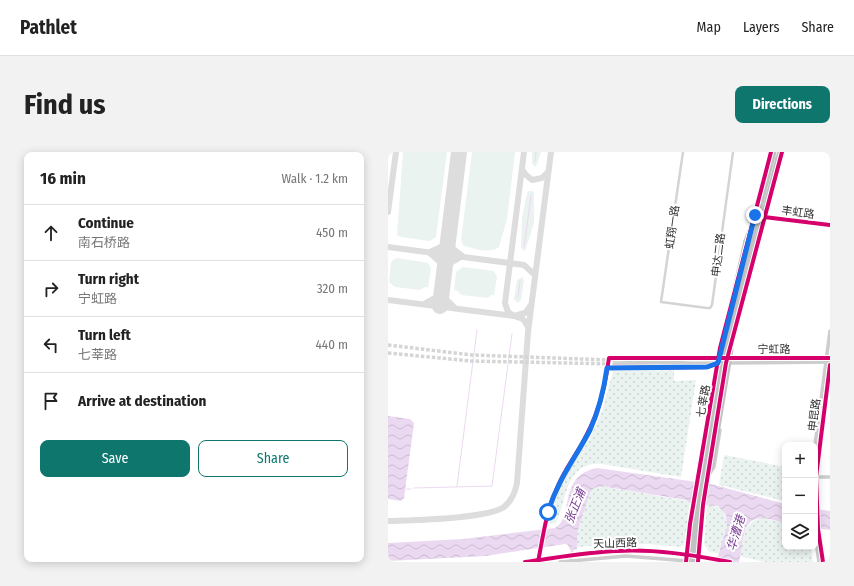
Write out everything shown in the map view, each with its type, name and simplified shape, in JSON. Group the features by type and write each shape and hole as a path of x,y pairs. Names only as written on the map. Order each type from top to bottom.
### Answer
{"highway":[{"path":"687,562 719,369 773,152"},
{"path":"694,562 697,528 718,394 780,153"},
{"path":"729,314 731,300 746,241 762,199"},
{"path":"706,480 712,463 736,320"}],"main road":[{"name":"七莘路","path":"687,562 686,555 718,361 755,215 773,152"},
{"name":"七莘路","path":"698,562 706,480 728,361 780,153"},
{"path":"755,215 764,217"},
{"name":"申昆路","path":"815,442 825,363 828,358 830,330"},
{"name":"宁虹路","path":"710,357 718,361 707,367 607,368 609,358 710,357"},
{"path":"665,358 682,361"},
{"name":"宁虹路","path":"728,361 828,358"},
{"name":"宁虹路","path":"718,361 614,362 728,361 830,364"},
{"name":"申昆路","path":"818,461 830,364"},
{"path":"538,561 553,496 561,478 595,419 601,399 607,368"},
{"path":"818,477 830,477"},
{"name":"申昆路","path":"816,478 816,507 823,562"},
{"path":"817,550 819,562"},
{"name":"天山西路","path":"525,562 576,555 626,551 699,556 730,562"},
{"name":"天山西路","path":"560,562 626,556 694,562"}],"street":[{"name":"虹翔一路","path":"661,302 683,152"},
{"name":"申达二路","path":"661,302 707,308 711,306 732,152"},
{"name":"丰虹路","path":"764,217 830,225"}],"shaded area":[{"path":"403,152 447,152 436,237 430,241 401,237 397,235"},
{"path":"472,152 515,152 507,219 499,247 496,249 481,250 467,247 463,245 461,240"},
{"path":"532,152 541,152 536,167 532,164"},
{"path":"529,191 534,193 534,223 525,251 521,248 522,218 527,193"},
{"path":"397,258 428,263 431,268 428,287 420,290 395,287 389,282 391,263"},
{"path":"463,267 494,271 497,277 494,295 491,295 488,298 461,295 458,291 454,290 456,272"},
{"path":"522,277 524,280 521,300 518,303 514,299 517,280"},
{"path":"674,369 674,381 696,380 681,477 602,464 590,465 581,468 570,483 556,523 550,524 557,492 569,470 589,440 601,414 613,371"},
{"path":"724,455 782,466 782,500 719,485"},
{"path":"601,486 690,502 684,545 681,547 648,544 613,544 577,547 577,533 590,493 594,488"},
{"path":"710,505 717,507 726,517 727,524 725,540 718,553 709,552 704,544 707,506"},
{"path":"762,518 782,522 782,550 811,550 813,562 764,562 740,556 742,538 748,527 756,519"}],"water":[{"path":"388,416 410,419 414,423 404,498 401,501 388,499"},
{"path":"597,468 711,484 782,503 782,522 763,518 754,520 746,529 739,562 716,562 727,527 726,515 718,506 692,504 686,500 601,486 594,488 590,493 577,533 577,549 570,550 568,545 565,544 485,556 388,561 388,543 463,539 555,528 561,522 564,515 571,487 576,479 585,472"},
{"path":"818,509 830,511 830,530 818,528"}],"waterway":[{"path":"535,162 536,152"},
{"path":"524,247 531,196"},
{"path":"518,297 520,281"},
{"path":"457,486 477,330"},
{"path":"414,488 492,486 512,334"},
{"path":"406,489 411,489"},
{"path":"570,562 573,547"}],"taxiway":[{"path":"388,212 396,152"},
{"path":"524,152 505,303 508,312 514,316 525,313 531,305"},
{"path":"388,521 448,518 482,514 504,507 514,493 517,483 528,332 551,152"},
{"path":"522,169 532,180 542,178 548,172"},
{"path":"430,252 443,246 449,233"},
{"path":"449,237 453,249 461,255"},
{"path":"388,247 524,265 535,275"},
{"path":"430,253 441,263 444,275"},
{"path":"444,273 452,262 461,257"},
{"path":"442,287 445,298 454,307"},
{"path":"426,303 437,297 442,287"},
{"path":"388,300 514,316 523,319 528,327"}],"runway":[{"path":"440,306 459,152"}],"tunnel":[{"path":"388,345 472,355 610,360"},
{"path":"388,353 471,361 614,364"}],"cycle path":[{"path":"686,562 690,524 720,348 771,152"},
{"path":"698,562 703,505 726,363 782,152"},
{"path":"764,217 830,225"},
{"path":"538,562 545,524 553,497 560,481 592,425 604,388 609,358 830,358"},
{"path":"607,368 707,367 718,363"},
{"path":"823,562 818,529 816,477 830,365"},
{"path":"525,562 571,555 631,551 674,553 730,562"}],"route":[{"path":"548,512 561,478 595,419 604,387 607,368 707,367 718,363 720,348 755,215"}],"water label":[{"name":"张正浦","path":"575,506"},
{"name":"华漕港","path":"736,533"}]}
